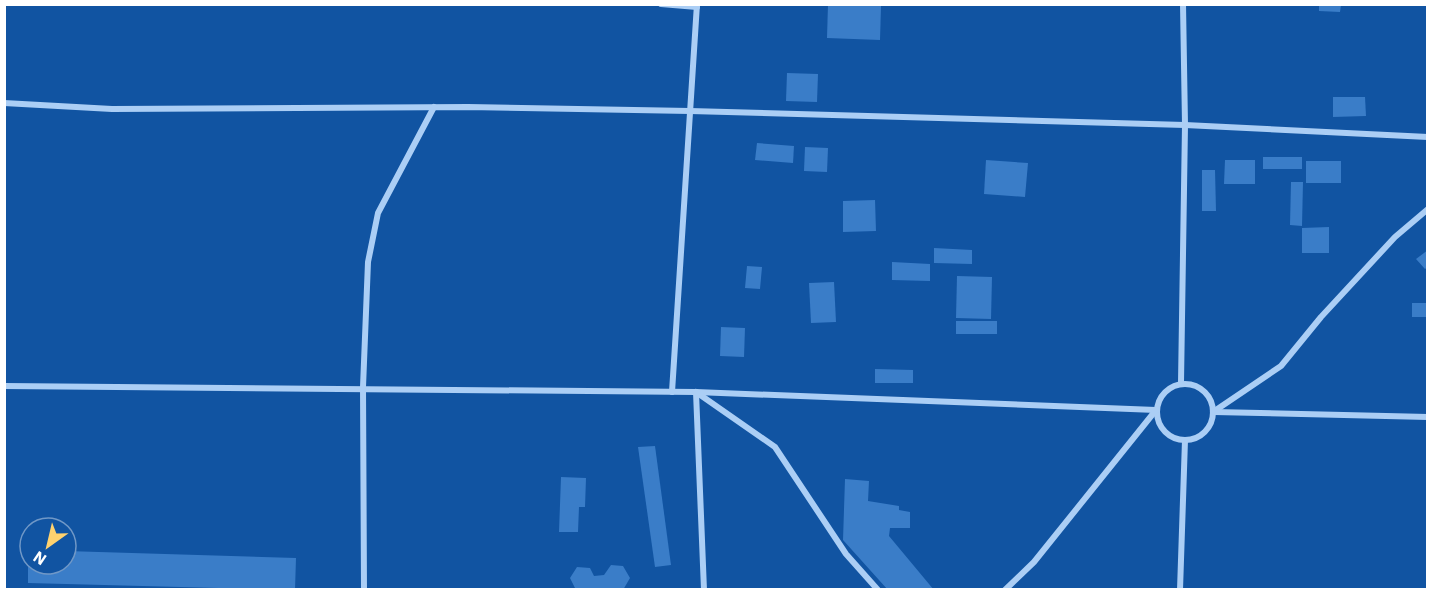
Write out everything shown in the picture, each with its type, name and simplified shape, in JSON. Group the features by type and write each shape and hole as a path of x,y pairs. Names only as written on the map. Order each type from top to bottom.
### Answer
{"street":[{"path":"661,4 697,6 672,392"},
{"path":"1181,383 1185,125 1183,4"},
{"path":"4,103 112,109 434,107 690,111 1185,125 1428,137"},
{"path":"364,590 363,387 368,262 378,213 434,107"},
{"path":"1213,412 1281,366 1321,317 1395,237 1428,209"},
{"path":"1005,590 1034,562 1156,410 1164,392 1181,383 1193,385 1203,391 1210,400 1213,412 1208,428 1201,435 1185,440 1168,434 1157,419 1156,410"},
{"path":"4,386 363,387 696,392 1156,410"},
{"path":"696,392 704,590"},
{"path":"696,392 775,447 846,554 878,590"},
{"path":"1213,412 1428,417"},
{"path":"1180,590 1185,440"}],"building":[{"path":"828,4 881,6 880,40 827,38"},
{"path":"1319,5 1341,5 1340,12 1319,11"},
{"path":"787,73 818,74 817,102 786,101"},
{"path":"1333,97 1365,97 1366,116 1333,117"},
{"path":"757,143 794,146 793,163 755,160"},
{"path":"805,147 828,148 827,172 804,171"},
{"path":"1263,157 1302,157 1302,169 1263,169"},
{"path":"986,160 1028,163 1025,197 984,194"},
{"path":"1225,160 1255,160 1255,184 1224,184"},
{"path":"1306,161 1341,161 1341,183 1306,183"},
{"path":"1202,170 1215,170 1216,211 1202,211"},
{"path":"1291,182 1303,182 1302,226 1290,225"},
{"path":"875,200 876,231 843,232 843,201"},
{"path":"1329,227 1329,253 1302,253 1302,228"},
{"path":"934,248 972,250 972,264 934,263"},
{"path":"1428,250 1428,267 1425,269 1416,259"},
{"path":"892,262 930,264 930,281 892,280"},
{"path":"747,266 762,267 760,289 745,288"},
{"path":"957,276 992,277 991,319 956,318"},
{"path":"834,282 836,322 811,323 809,283"},
{"path":"1412,303 1428,303 1428,317 1412,317"},
{"path":"956,321 997,321 997,334 956,334"},
{"path":"721,327 745,328 744,357 720,356"},
{"path":"875,369 913,370 913,383 875,383"},
{"path":"655,446 671,565 655,567 638,447"},
{"path":"561,477 586,478 585,507 579,507 578,532 559,532"},
{"path":"845,479 869,481 868,501 899,506 899,510 910,512 910,528 890,528 889,536 934,590 888,590 843,540"},
{"path":"78,551 296,558 295,590 28,583 28,576 78,576"},
{"path":"611,565 623,566 630,578 623,590 576,590 570,578 577,567 590,568 594,576 604,575"}]}
